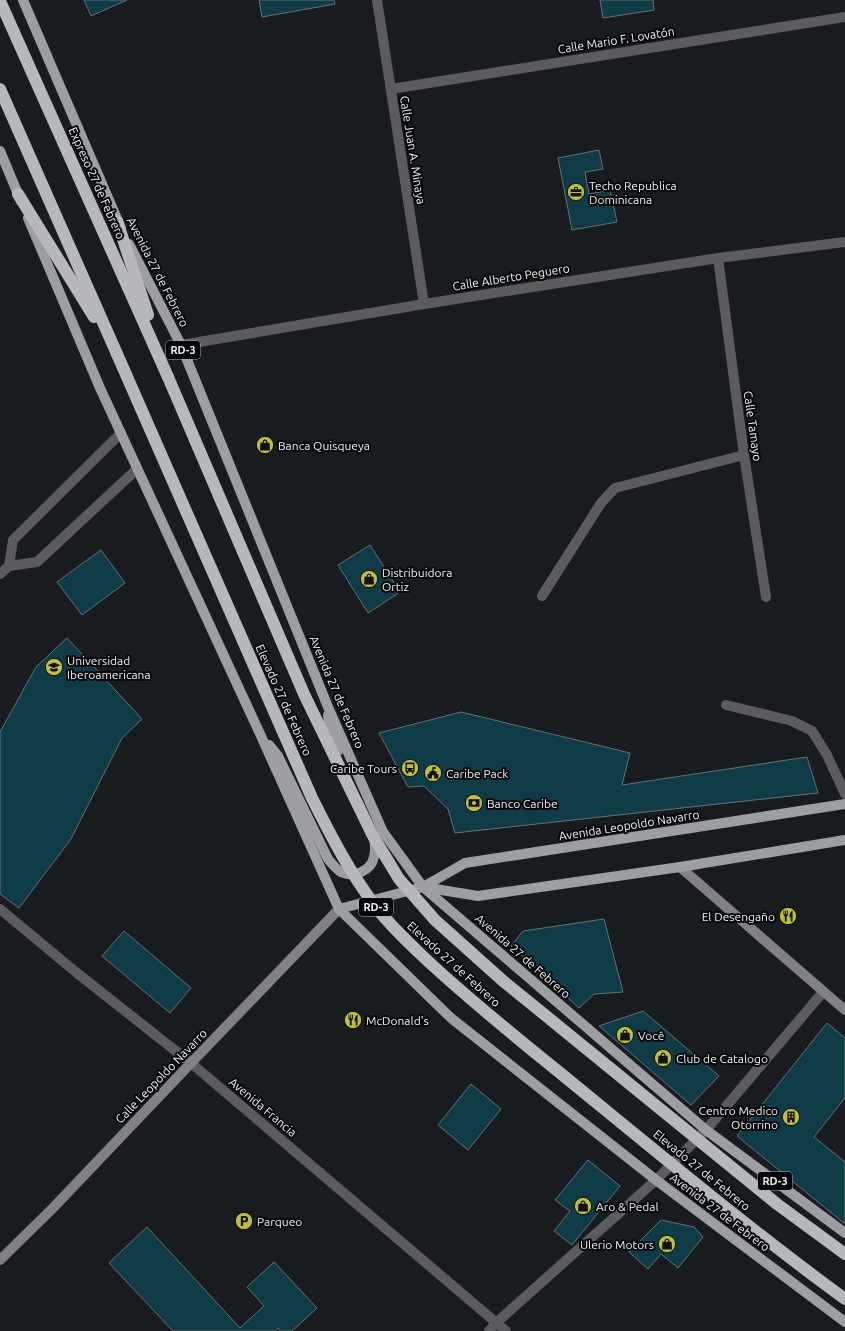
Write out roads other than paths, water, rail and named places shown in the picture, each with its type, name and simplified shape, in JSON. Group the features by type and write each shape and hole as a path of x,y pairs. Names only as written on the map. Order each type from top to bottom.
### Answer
{"highway":[{"name":"Expreso 27 de Febrero","path":"0,2 168,376"},
{"name":"RD-3","path":"0,89 118,354"},
{"path":"18,194 118,354"},
{"path":"117,221 168,376"},
{"name":"Elevado 27 de Febrero","path":"118,354 312,798 339,852 359,884 377,908 407,942 465,995 671,1164 845,1299"},
{"name":"Elevado 27 de Febrero","path":"168,376 304,694 373,836 399,879 435,920 502,980 777,1204 845,1254"}],"main road":[{"name":"Avenida 27 de Febrero","path":"22,0 117,221 181,345 328,707 383,832 423,887 706,1130 845,1233"},
{"name":"Avenida 27 de Febrero","path":"0,151 100,388 261,736 339,909 451,1018 656,1180 845,1322"},
{"path":"261,736 278,756 328,859 340,872 349,874 360,872 368,867 374,858 374,834 330,733 328,707"},
{"name":"Avenida Leopoldo Navarro","path":"339,909 423,887 465,863 845,804"},
{"name":"Avenida Leopoldo Navarro","path":"423,887 478,896 680,867 845,840"}],"street":[{"name":"Calle Juan A. Minaya","path":"377,0 424,304"},
{"name":"Calle Mario F. Lovatón","path":"391,88 845,17"},
{"name":"Calle Alberto Peguero","path":"181,345 424,304 718,258 845,242"},
{"name":"Calle Tamayo","path":"718,258 744,455 766,597"},
{"path":"9,566 13,540 121,433"},
{"path":"542,596 601,503 615,488 744,455"},
{"path":"0,574 9,566 36,562 137,469"},
{"path":"726,705 792,721 812,731 827,755 845,794"},
{"path":"680,867 845,1010"},
{"name":"Avenida Francia","path":"0,908 77,973 191,1063 506,1331"},
{"name":"Calle Leopoldo Navarro","path":"0,1260 52,1209 339,909"},
{"path":"489,1331 496,1323 656,1180 706,1130 823,992"}],"place":[{"name":"Techo Republica Dominicana","path":"576,192"},
{"name":"Banca Quisqueya","path":"265,445"},
{"name":"Distribuidora Ortiz","path":"369,579"},
{"name":"Universidad Iberoamericana","path":"54,667"},
{"name":"Caribe Tours","path":"410,768"},
{"name":"Caribe Pack","path":"433,773"},
{"name":"Banco Caribe","path":"474,803"},
{"name":"El Desengaño","path":"788,916"},
{"name":"McDonald's","path":"353,1020"},
{"name":"Você","path":"625,1035"},
{"name":"Club de Catalogo","path":"663,1058"},
{"name":"Centro Medico Otorrino","path":"791,1117"},
{"name":"Aro & Pedal","path":"583,1206"},
{"name":"Parqueo","path":"244,1221"},
{"name":"Ulerio Motors","path":"667,1244"}]}
